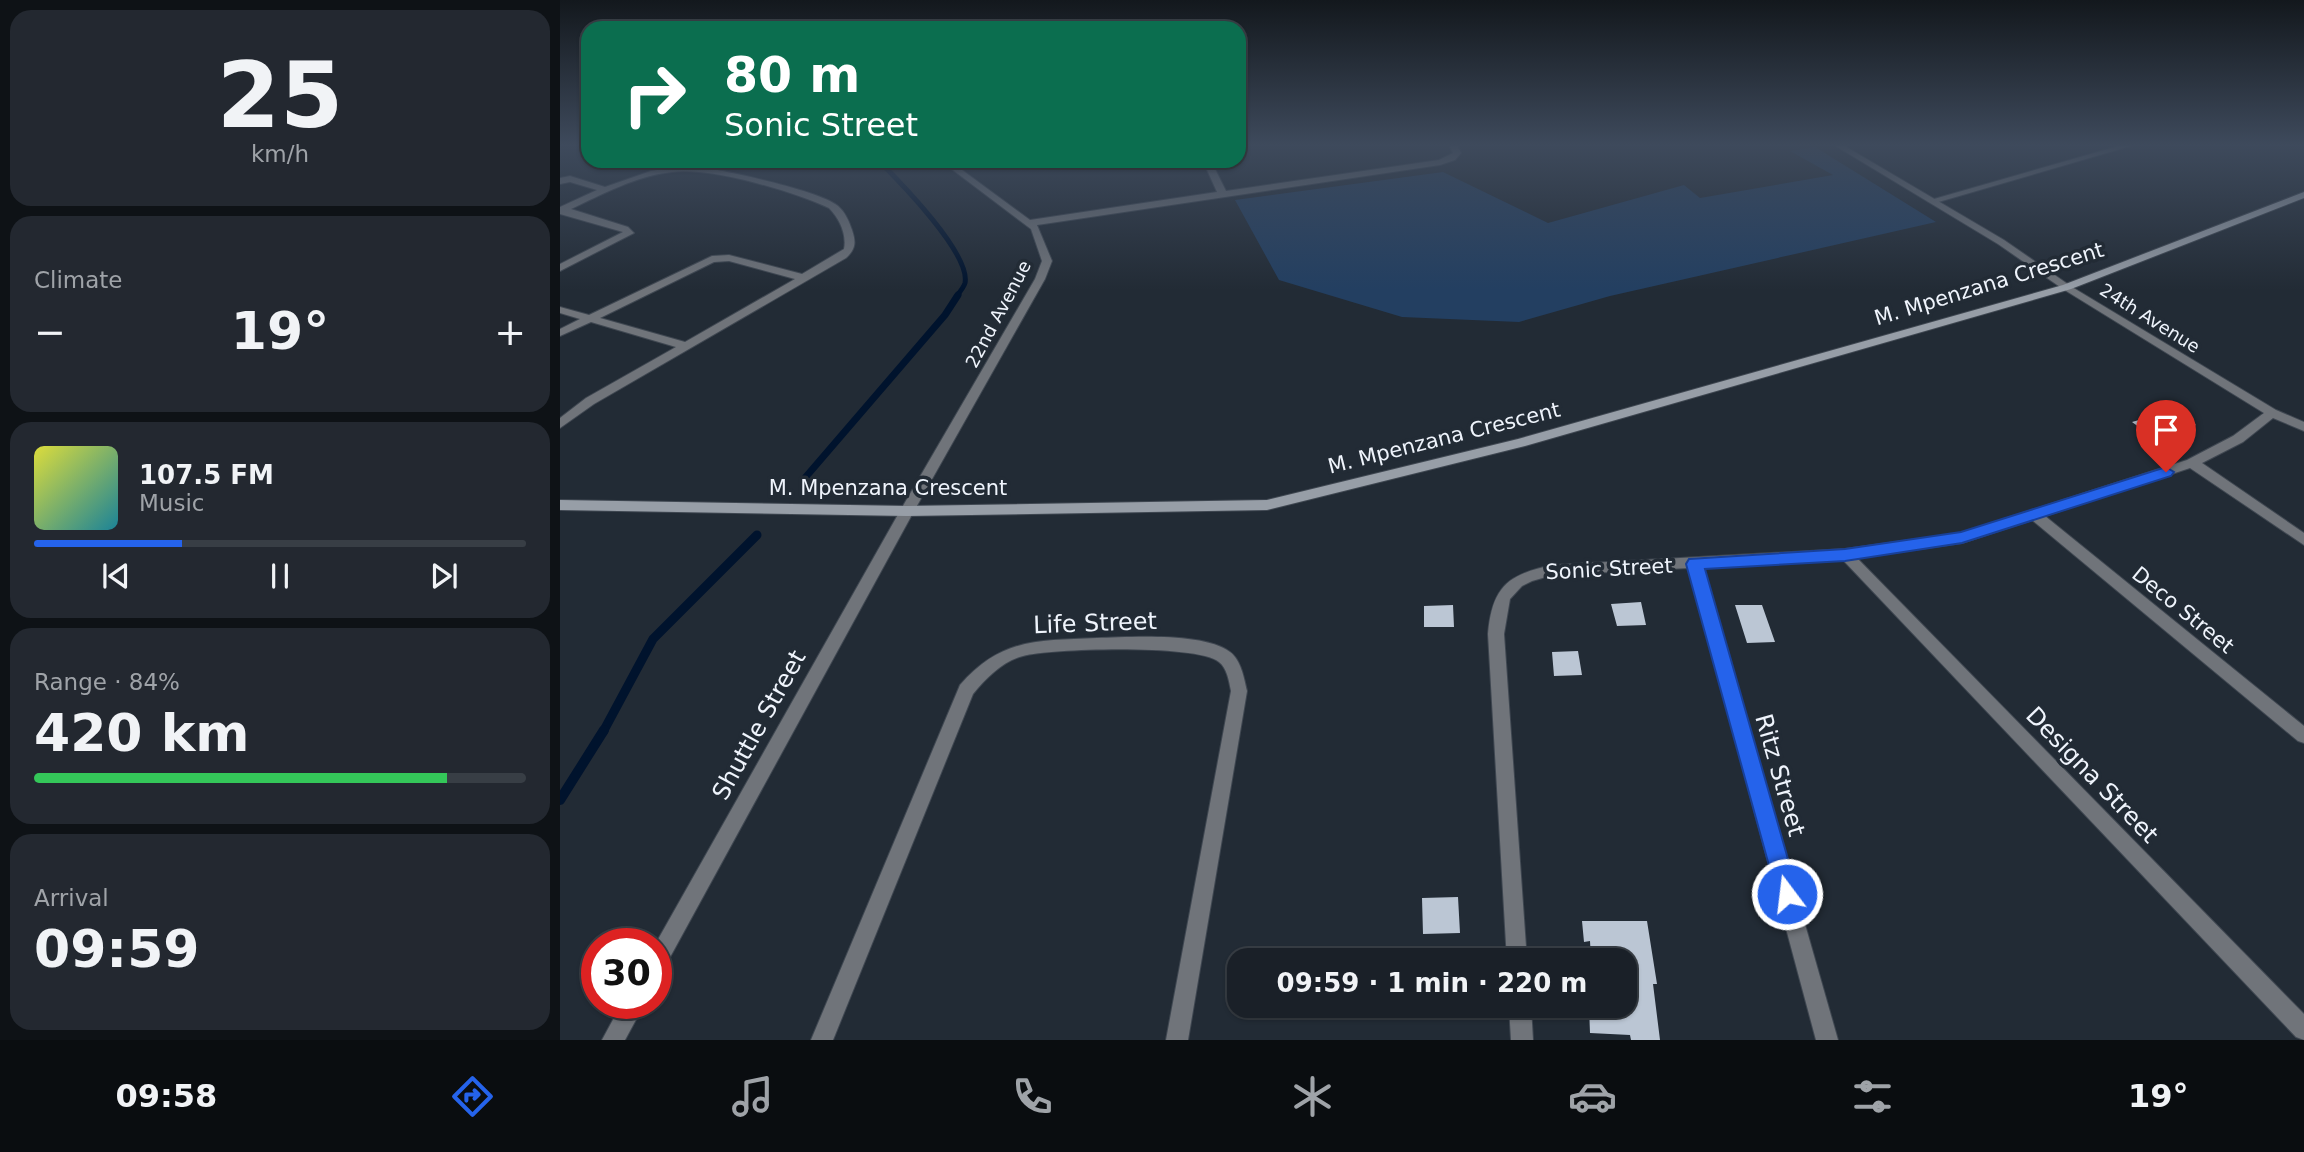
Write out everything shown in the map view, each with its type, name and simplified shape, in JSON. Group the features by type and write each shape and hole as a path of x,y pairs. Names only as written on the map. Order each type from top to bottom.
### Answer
{"main road":[{"name":"M. Mpenzana Crescent","path":"560,505 907,511 1267,505 1520,443 2067,287 2304,195"}],"street":[{"path":"561,210 599,194"},
{"path":"560,424 590,401 683,345 842,256 851,247 843,218 832,206 818,199 795,194"},
{"name":"22nd Avenue","path":"907,511 1040,279 1046,261 1037,233 1029,223 989,194"},
{"path":"1029,223 1219,194"},
{"name":"24th Avenue","path":"1920,194 2272,413 2304,427"},
{"path":"1933,201 1959,194"},
{"path":"560,268 629,233 625,229 561,210"},
{"path":"560,333 712,259 729,258 804,278"},
{"path":"560,310 683,345"},
{"name":"Sonic Street","path":"1516,948 1496,634 1496,613 1503,595 1511,585 1521,579 1553,570 1845,555 1962,538 2192,463 2238,439 2272,413"},
{"path":"2192,463 2304,540"},
{"name":"Shuttle Street","path":"672,934 907,511"},
{"name":"Deco Street","path":"2035,515 2304,736"},
{"name":"Designa Street","path":"1845,555 2304,1029"},
{"name":"Ritz Street","path":"1695,564 1827,1040"},
{"name":"Life Street","path":"822,1040 966,690 979,674 1006,655 1024,649 1160,645 1208,648 1223,655 1233,667 1239,691 1177,1040"},
{"path":"1521,1018 1522,1040"},
{"path":"614,1040 625,1019"}],"shaded area":[{"path":"1283,194 1487,194 1548,223 1653,194 1695,194 1700,198 1726,194 1890,194 1936,222 1610,296 1519,322 1402,317 1279,280 1235,200"}],"building":[{"path":"2174,410 2196,425 2154,438 2132,422"},
{"path":"1641,602 1646,625 1617,626 1611,604"},
{"path":"1453,605 1454,627 1424,627 1424,606"},
{"path":"1735,605 1762,605 1775,642 1747,643"},
{"path":"1578,651 1582,675 1554,676 1552,652"},
{"path":"1458,897 1460,933 1423,934 1422,898"},
{"path":"1582,921 1647,921 1657,984 1653,984 1660,1040 1631,1040 1630,1035 1590,1033 1589,1018 1637,1018 1637,948 1590,948 1590,941 1584,942"}],"waterway":[{"path":"910,194 946,237 964,270 965,283 956,297"},
{"path":"804,479 945,315 958,295"},
{"path":"603,732 653,639 757,535"},
{"path":"560,800 604,730"}],"route":[{"path":"1787,894 1695,564 1845,555 1962,538 2166,472"}]}
